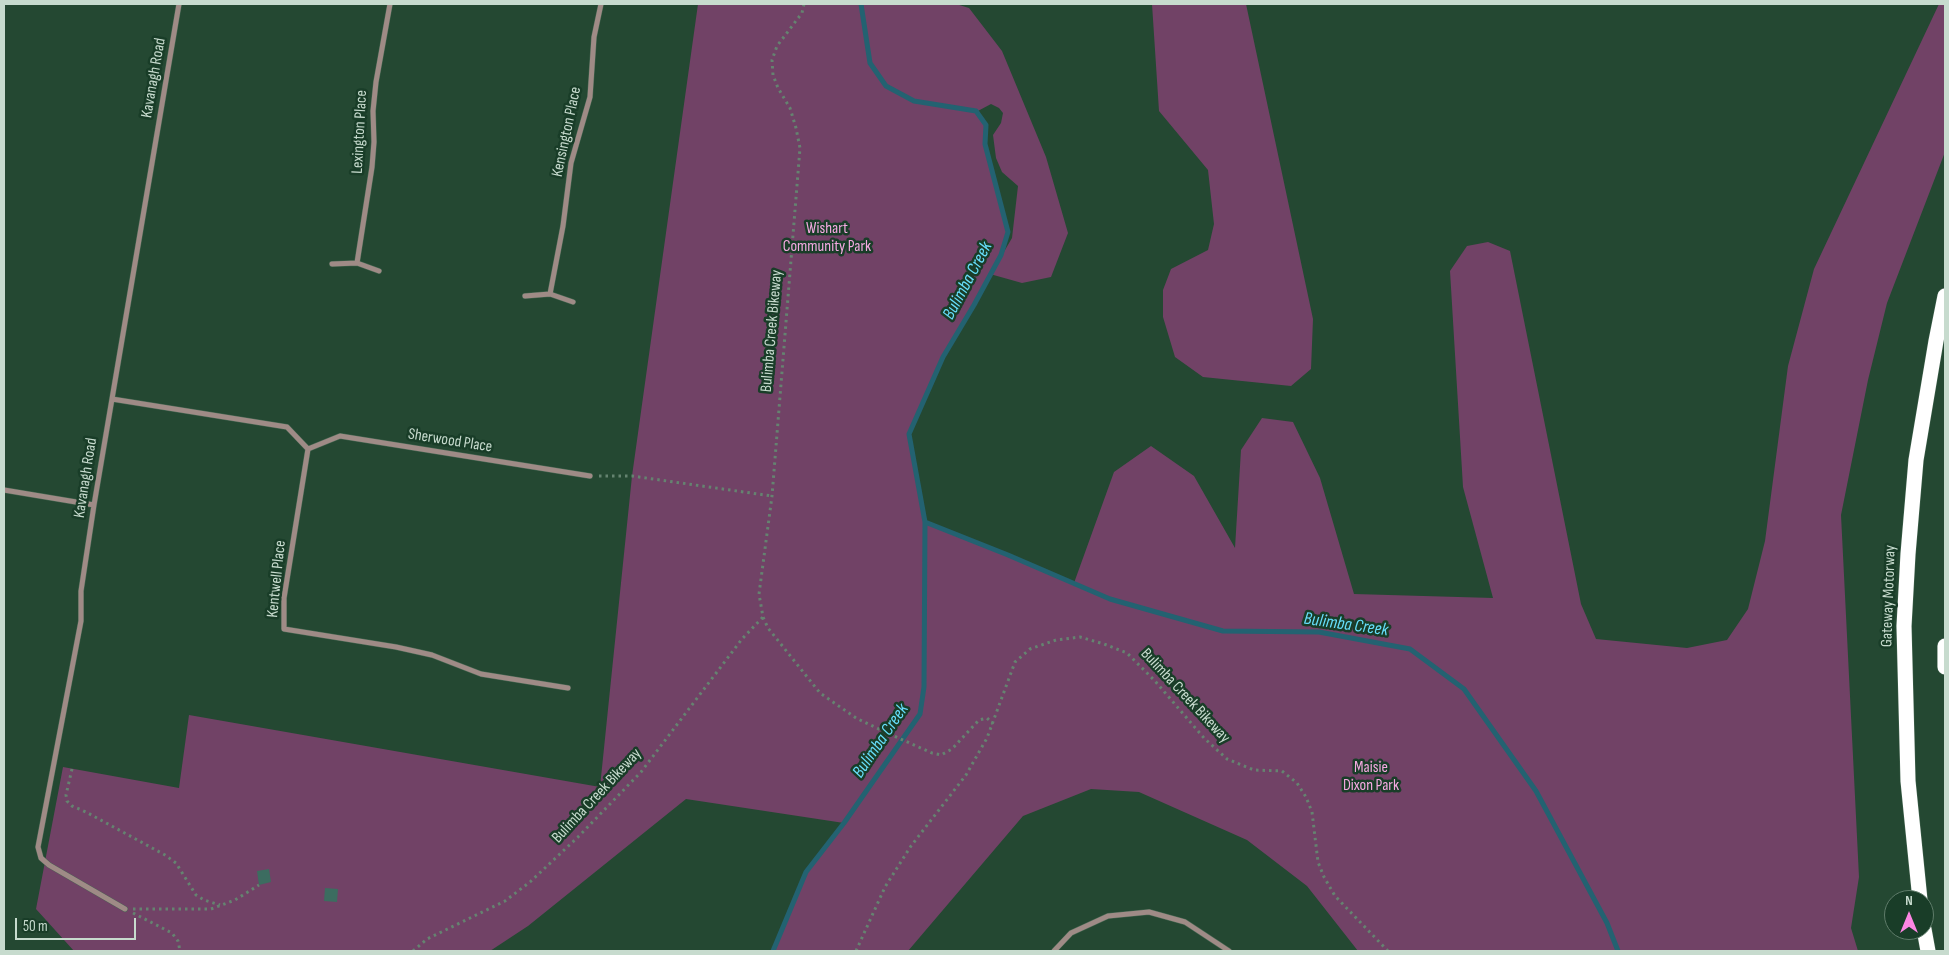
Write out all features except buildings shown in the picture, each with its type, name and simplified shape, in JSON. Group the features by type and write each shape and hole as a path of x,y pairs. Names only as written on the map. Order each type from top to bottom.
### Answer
{"highway":[{"name":"Gateway Motorway","path":"1919,890 1908,781 1904,626 1916,460 1945,296"},
{"path":"1945,646 1945,667"}],"street":[{"name":"Kavanagh Road","path":"125,909 49,864 41,858 38,847 81,621 81,591 94,505 179,4"},
{"name":"Lexington Place","path":"357,263 372,167 374,142 373,111 376,82 390,4"},
{"name":"Kensington Place","path":"550,294 563,226 571,163 590,97 594,37 600,4"},
{"path":"332,264 357,263 379,271"},
{"path":"525,296 550,294 573,302"},
{"path":"112,399 287,427 308,449"},
{"name":"Sherwood Place","path":"308,449 340,436 590,476"},
{"name":"Kentwell Place","path":"308,449 284,598 284,629 396,647 432,655 481,674 568,688"},
{"path":"4,490 94,505"},
{"path":"1054,951 1071,933 1108,916 1149,912 1185,922 1228,951"}],"path":[{"name":"Bulimba Creek Bikeway","path":"804,4 802,13 777,46 772,60 773,75 778,88 790,108 800,148 772,496 760,594 763,617 768,628 820,693 856,718 932,754 941,755 952,749 979,720 986,718 993,724"},
{"path":"590,476 632,476 772,496"},
{"name":"Bulimba Creek Bikeway","path":"414,951 427,940 505,901 530,882 578,837 641,772 742,640 763,617"},
{"name":"Bulimba Creek Bikeway","path":"856,951 885,887 911,846 966,775 993,724 1003,691 1015,662 1030,649 1056,640 1080,637 1127,653 1155,681 1204,738 1227,759 1254,770 1282,771 1297,783 1306,797 1312,812 1318,862 1324,877 1335,896 1388,951"},
{"path":"72,769 66,795 67,801 72,806 165,855 176,863 196,895 204,900 220,905"},
{"path":"125,909 204,910 235,900 259,885"},
{"path":"125,909 172,932 178,941 180,951"}],"green space":[{"path":"698,4 956,4 969,8 1002,51 1046,157 1068,233 1051,277 1022,283 990,274 943,357 909,434 925,522 1074,583 1114,472 1151,446 1194,476 1235,548 1241,450 1262,418 1293,422 1320,478 1354,594 1493,598 1463,487 1450,271 1467,246 1488,242 1510,251 1581,604 1596,639 1687,648 1727,640 1748,609 1765,541 1788,366 1814,269 1939,4 1945,4 1945,152 1887,303 1868,380 1841,515 1859,877 1851,928 1858,951 1358,951 1307,886 1247,840 1139,792 1091,789 1023,816 908,951 773,951 806,872 844,823 686,799 528,926 490,951 74,951 36,909 63,767 179,788 189,715 600,787 632,476","holes":["991,104 999,108 1003,113 1001,123 993,135 996,158 1002,172 1018,186 1012,238 998,262 1008,232 985,144 986,125 976,112"]},
{"path":"1152,4 1246,4 1313,319 1311,369 1291,386 1203,377 1175,357 1163,317 1163,290 1171,269 1208,250 1214,224 1208,170 1159,111"}],"waterway":[{"name":"Bulimba Creek","path":"773,951 806,872 844,823 920,714 924,687 925,522 909,434 943,357 1001,255 1008,232 985,144 986,125 976,111 914,101 886,86 870,63 861,4"},
{"name":"Bulimba Creek","path":"925,522 1110,599 1223,631 1319,632 1410,649 1464,689 1536,791 1607,923 1618,951"}],"park label":[{"name":"Wishart Community Park","path":"827,238"},
{"name":"Maisie Dixon Park","path":"1371,777"}]}
